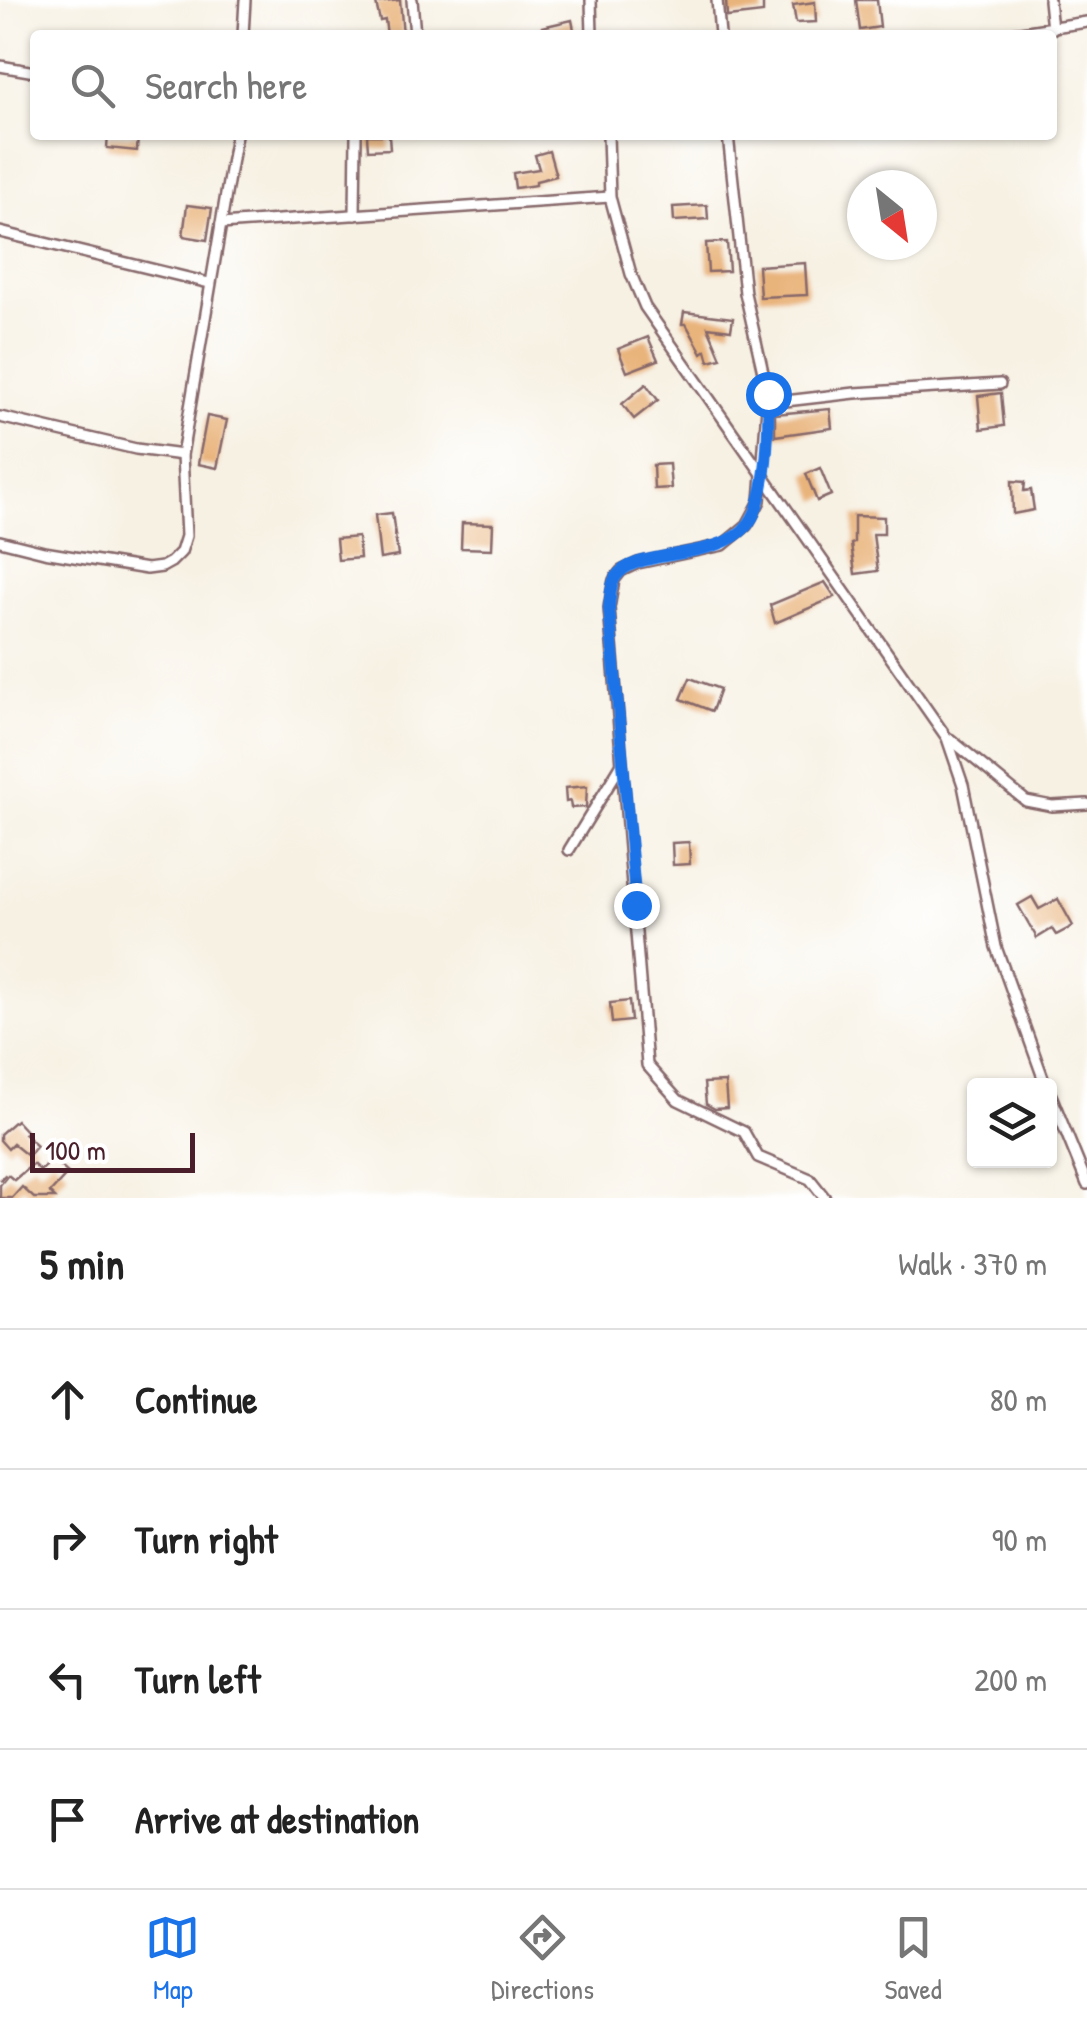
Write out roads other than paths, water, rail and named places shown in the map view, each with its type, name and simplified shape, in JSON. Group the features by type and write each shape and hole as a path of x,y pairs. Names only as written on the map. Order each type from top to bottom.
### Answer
{"street":[{"path":"243,30 245,0"},
{"path":"412,0 414,30"},
{"path":"591,0 592,30"},
{"path":"716,0 719,30"},
{"path":"1049,0 1052,29"},
{"path":"1043,30 1087,22"},
{"path":"0,66 30,71"},
{"path":"0,541 147,569 162,567 181,552 186,536 182,455 235,140"},
{"path":"355,215 356,140"},
{"path":"608,140 610,198 631,274 645,306 948,738 1026,801 1052,806 1087,804"},
{"path":"729,140 746,292 768,403 764,478 755,512 736,536 722,545 638,563 621,571 614,580 609,608 647,1065 678,1100 744,1132 758,1157 810,1179 824,1198"},
{"path":"221,224 610,198"},
{"path":"0,232 209,283"},
{"path":"768,403 855,392 1000,384"},
{"path":"0,417 136,449 182,455"},
{"path":"948,738 963,785 996,947 1043,1078"},
{"path":"569,850 622,763"},
{"path":"1057,1110 1087,1184"}]}
